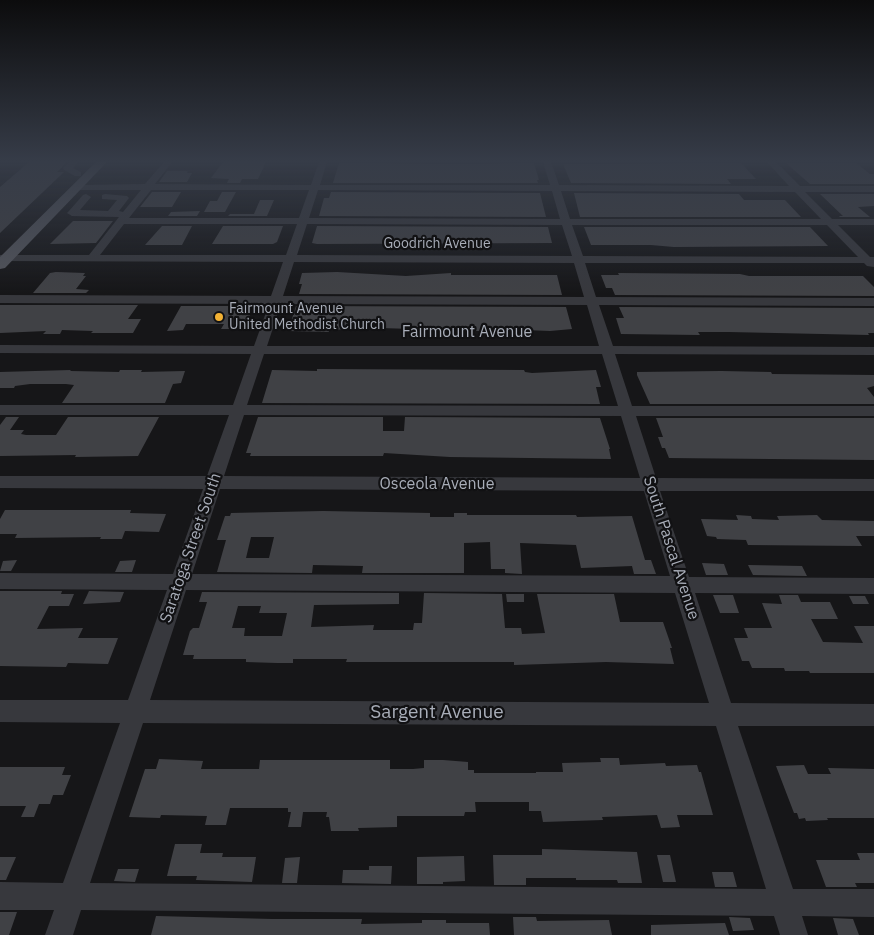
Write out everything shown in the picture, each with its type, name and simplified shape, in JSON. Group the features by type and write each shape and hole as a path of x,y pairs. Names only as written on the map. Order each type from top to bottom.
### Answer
{"main road":[{"path":"2,258 49,206"},
{"path":"2,258 59,206"}],"street":[{"path":"78,206 72,213 111,214 124,217 303,220 874,222"},
{"path":"111,214 116,206"},
{"path":"91,259 133,206"},
{"name":"Saratoga Street South","path":"58,935 308,206"},
{"name":"South Pascal Avenue","path":"561,206 794,935"},
{"path":"814,206 872,263"},
{"name":"Goodrich Avenue","path":"2,258 872,263"},
{"path":"0,299 874,302"},
{"name":"Fairmount Avenue","path":"0,348 874,351"},
{"path":"0,410 874,412"},
{"name":"Osceola Avenue","path":"0,482 874,485"},
{"path":"0,581 874,586"},
{"name":"Sargent Avenue","path":"0,710 874,715"},
{"path":"0,896 874,903"}],"building":[{"path":"0,206 29,206 0,233"},
{"path":"141,206 173,206 172,207 140,207"},
{"path":"207,206 229,206 225,212 204,212"},
{"path":"258,206 272,206 267,216 228,216 230,214 254,214"},
{"path":"322,206 543,206 546,217 319,216"},
{"path":"577,206 790,206 801,217 580,217"},
{"path":"832,206 874,206 858,207 870,217 839,216 843,216"},
{"path":"200,211 197,216 168,216 171,212"},
{"path":"73,221 113,221 96,243 50,244"},
{"path":"162,226 192,226 182,245 145,245"},
{"path":"223,226 283,226 277,242 273,244 212,244"},
{"path":"317,226 548,227 552,243 317,244 312,243"},
{"path":"584,227 810,227 828,246 674,247 591,245"},
{"path":"337,272 406,276 451,273 451,275 557,275 562,295 299,294 302,284 299,284 302,273"},
{"path":"50,273 85,273 83,276 86,276 76,289 89,290 86,293 33,293"},
{"path":"618,273 863,276 874,287 874,296 615,295 612,288 606,288 601,275 619,275"},
{"path":"0,305 138,305 128,319 141,319 133,333 91,333 93,331 62,330 60,334 43,334 46,331 0,333"},
{"name":"Fairmount Avenue United Methodist Church","path":"181,306 249,306 248,310 252,310 244,329 221,329 224,324 186,324 183,330 167,331"},
{"path":"296,306 566,307 572,329 550,331 501,329 501,331 413,331 413,329 380,328 329,330 329,332 288,331"},
{"path":"619,307 874,308 874,333 868,333 869,335 729,332 698,332 700,335 621,334 616,318 624,318"},
{"path":"317,369 524,370 525,372 532,373 596,370 601,387 596,387 600,404 262,403 272,370 317,371"},
{"path":"71,370 119,372 120,370 142,370 141,372 185,371 181,383 173,384 165,403 62,403 74,385 66,384 30,384 15,386 14,388 0,388 0,372"},
{"path":"637,372 771,372 772,374 874,375 874,386 867,388 874,397 874,404 650,404 637,375"},
{"path":"6,417 19,417 10,430 24,430 21,434 56,435 68,417 159,417 138,456 75,457 76,455 0,456 0,425"},
{"path":"258,417 383,417 383,431 404,431 405,417 600,418 610,449 611,459 450,457 384,453 383,456 250,456 251,453 246,453"},
{"path":"656,418 874,418 874,460 669,458 665,448 662,448 658,437 663,437"},
{"path":"5,510 131,510 130,513 166,514 159,532 125,531 122,539 100,539 101,537 15,538 17,534 0,534 0,519"},
{"path":"323,511 430,513 430,517 454,517 454,513 467,513 467,515 576,515 577,517 632,516 645,560 651,560 656,574 634,574 632,566 581,568 576,545 520,543 522,574 505,573 505,569 491,569 490,542 464,543 464,573 362,573 363,566 313,565 312,573 217,572 226,540 217,540 225,516 230,516 231,513","holes":["251,537 274,537 269,558 246,558"]},
{"path":"736,515 751,516 752,519 779,520 777,516 817,515 822,520 874,521 874,536 856,536 862,546 748,545 746,540 717,539 716,537 707,536 701,519 738,520"},
{"path":"17,560 11,571 0,571 3,561"},
{"path":"136,560 132,572 115,572 120,561"},
{"path":"702,563 724,564 728,575 706,575"},
{"path":"748,565 802,566 807,576 753,575"},
{"path":"0,591 62,591 61,594 74,594 69,606 49,606 37,629 83,628 78,638 118,638 108,664 68,663 66,667 0,666"},
{"path":"89,591 124,592 120,602 83,604"},
{"path":"202,592 399,593 399,604 314,605 311,627 374,625 373,630 413,630 414,623 422,623 424,593 502,594 505,628 521,628 522,634 545,633 537,594 614,594 620,622 663,622 672,648 670,648 674,664 606,662 514,665 514,662 346,662 347,659 293,659 293,663 277,663 246,662 246,659 193,659 194,655 183,655 190,631 193,628 199,628 207,602 199,602","holes":["238,606 261,606 259,613 287,613 282,636 244,636 245,628 232,628"]},
{"path":"506,594 524,594 524,602 507,602"},
{"path":"713,595 733,595 739,613 720,613"},
{"path":"779,595 798,595 801,602 830,602 838,619 811,619 823,642 863,643 854,626 874,626 874,673 810,673 809,671 785,671 784,668 752,668 749,661 742,661 734,638 748,638 744,628 772,628 762,603 782,604"},
{"path":"849,596 865,596 869,604 853,604"},
{"path":"600,758 619,758 620,765 665,763 666,766 697,765 699,772 701,772 713,815 677,815 680,827 661,828 657,815 602,817 603,820 543,822 541,811 529,811 529,802 475,802 476,812 465,812 464,816 397,816 397,827 358,828 359,831 331,831 329,817 326,817 327,812 303,812 301,827 288,827 291,812 288,812 288,808 230,808 226,825 205,825 207,816 161,815 160,818 129,817 145,769 156,769 159,759 203,761 201,769 259,769 260,760 390,760 390,769 413,769 424,768 424,760 443,760 468,762 468,770 474,770 474,773 536,773 563,772 562,763 601,762"},
{"path":"804,765 808,774 831,774 828,768 874,769 874,818 827,818 828,820 806,821 805,818 799,819 797,813 794,813 776,766"},
{"path":"0,767 65,767 62,775 71,775 63,795 53,795 50,804 39,804 34,817 21,817 26,806 0,806"},
{"path":"175,844 202,844 200,853 223,853 222,857 256,857 252,882 196,880 197,876 167,876"},
{"path":"542,849 637,852 642,883 618,883 617,880 576,880 576,878 526,878 526,885 494,885 493,855 542,855"},
{"path":"857,853 874,853 874,883 855,883 857,887 826,887 816,860 860,860"},
{"path":"657,855 670,855 676,882 663,882"},
{"path":"464,856 465,881 443,882 443,884 417,884 417,857"},
{"path":"0,857 16,857 6,880 0,880"},
{"path":"300,857 297,883 282,883 285,858"},
{"path":"369,866 392,866 391,884 342,883 343,870 369,870"},
{"path":"118,869 139,869 135,882 114,881"},
{"path":"712,872 733,872 737,887 715,887"},
{"path":"0,912 17,912 9,935 0,935"},
{"path":"156,916 362,919 361,924 422,923 422,920 446,920 446,923 489,923 490,935 151,935"},
{"path":"513,917 536,917 537,921 609,920 612,935 514,935"},
{"path":"729,917 750,918 754,930 733,931"},
{"path":"833,918 853,919 859,935 838,935"},
{"path":"725,923 729,935 651,935 651,925"}],"place":[{"name":"Fairmount Avenue United Methodist Church","path":"219,317"}]}
